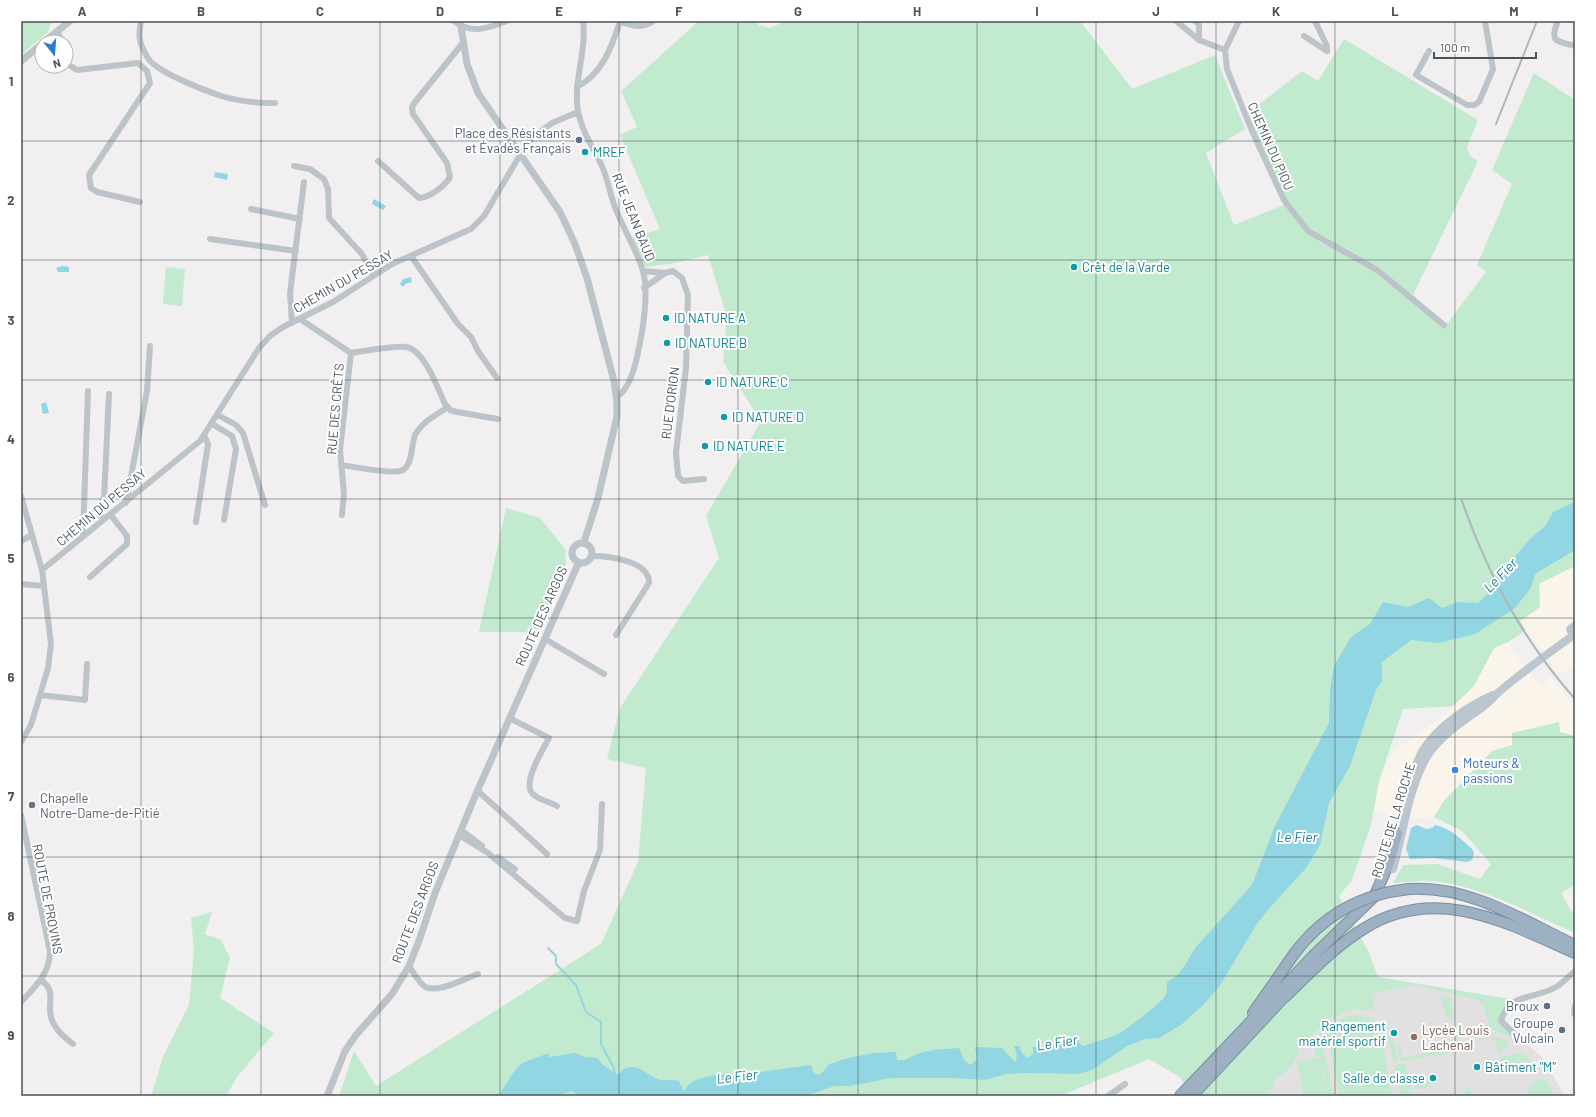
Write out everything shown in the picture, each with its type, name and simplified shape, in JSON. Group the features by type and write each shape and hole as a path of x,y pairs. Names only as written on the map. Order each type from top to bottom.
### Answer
{"highway":[{"name":"ROUTE DE LA ROCHE","path":"1220,1053 1250,1024 1315,954 1374,897 1390,863 1397,833"},
{"name":"ROUTE DE LA ROCHE","path":"1285,997 1324,952 1368,911 1381,894 1393,869"},
{"path":"1180,1096 1220,1053 1262,1000 1294,954 1316,928 1344,908 1371,896 1409,889 1440,889 1470,897 1575,945"},
{"path":"1192,1096 1285,997 1331,954 1365,928 1382,919 1420,909 1448,908 1473,912 1508,924 1575,953"}],"main road":[{"name":"ROUTE DE LA ROCHE","path":"1393,869 1405,814 1423,764 1436,744 1452,729 1574,635"},
{"name":"ROUTE DE LA ROCHE","path":"1397,833 1408,788 1423,750 1433,738 1466,710 1499,692"}],"street":[{"path":"56,33 70,21"},
{"path":"141,21 138,36 148,59 158,69 221,96 265,103 275,102"},
{"path":"507,21 481,30 458,23 467,64 478,93 560,212 575,244 587,278 617,397 617,416 598,498 584,542"},
{"name":"RUE JEAN BAUD","path":"583,21 584,32 577,87 578,112 585,134 593,153 601,164 616,209 643,271 643,327 637,360 624,392 617,397"},
{"path":"577,87 590,78 600,68 609,53 619,21 641,27 649,25 653,21"},
{"path":"1176,21 1199,40 1225,50 1238,21"},
{"path":"1195,21 1199,26 1199,40"},
{"path":"1304,36 1327,51 1327,46 1315,21"},
{"path":"1429,51 1416,74 1467,105 1474,105 1478,102 1493,69 1485,21"},
{"path":"1558,21 1553,32 1556,42 1575,46"},
{"path":"378,161 419,198 423,198 447,182 450,177 448,163 413,114 412,107 462,44"},
{"path":"21,61 34,50"},
{"name":"CHEMIN DU PIOU","path":"1225,50 1224,58 1230,79 1278,191 1308,231 1377,270 1444,325"},
{"path":"74,68 77,70 138,63 147,71 150,83 88,175 90,188 98,192 140,202"},
{"name":"CHEMIN DU PESSAY","path":"42,570 110,514 126,503 200,440 218,415 259,348 271,335 333,302 374,274 392,264 460,235 478,223 484,216 528,143 552,123 578,112"},
{"path":"294,166 310,169 324,179 328,189 329,218 361,253 374,274"},
{"path":"292,323 290,293 304,182"},
{"path":"252,209 300,219"},
{"path":"210,239 296,251"},
{"path":"411,256 458,324 467,331 478,351 497,378"},
{"path":"643,271 665,273"},
{"name":"RUE D’ORION","path":"665,273 673,271 678,274 682,278 688,295 686,368 676,453 676,468 678,476 683,482 704,479"},
{"path":"644,288 665,273"},
{"path":"300,319 351,353 402,347 415,351 424,361 448,407 457,412 498,419"},
{"path":"126,503 146,391 150,346"},
{"name":"RUE DES CRÊTS","path":"342,515 344,494 340,450 351,353"},
{"path":"83,536 88,391"},
{"path":"105,518 99,515 97,511 104,498 109,394"},
{"path":"341,465 395,472 404,470 408,465 413,443 419,429 429,419 448,407"},
{"path":"218,415 236,425 243,433 265,505"},
{"path":"212,424 232,436 236,448 224,520"},
{"path":"196,522 208,444 204,435"},
{"path":"21,496 42,570 51,644 48,668 31,725 21,742"},
{"path":"90,576 127,544 127,536 110,514"},
{"path":"21,541 32,535"},
{"path":"584,542 589,545 592,550 592,556 587,561 578,562 572,556 572,549 577,544 584,542"},
{"path":"592,556 608,556 636,564 647,574 648,583 616,635"},
{"name":"ROUTE DES ARGOS","path":"327,1096 345,1051 356,1035 392,994 408,966 419,941 435,893 460,833 578,562"},
{"path":"21,584 44,586"},
{"name":"ROUTE DE LA ROCHE","path":"1574,635 1569,629 1575,624"},
{"path":"544,639 604,674"},
{"path":"40,695 85,700 87,664"},
{"path":"509,718 549,738 529,780 529,789 533,794 557,806"},
{"path":"478,791 547,854"},
{"path":"460,833 488,854 565,918 577,921 584,891 600,850 602,804"},
{"name":"ROUTE DE PROVINS","path":"21,815 50,951 50,961 41,980 21,1002"},
{"path":"460,833 514,869"},
{"path":"408,966 423,986 428,989 440,988 478,974"},
{"path":"1522,1041 1501,1021 1504,1011 1510,1003 1555,987 1572,973"},
{"path":"41,980 47,984 50,991 50,1010 53,1022 60,1033 73,1044"},
{"path":"1575,1006 1575,1015"},
{"path":"1108,1096 1125,1084"}],"shaded area":[{"path":"1575,566 1575,668 1558,673 1520,621 1540,607 1539,584"},
{"path":"1508,642 1521,663 1543,689 1550,676 1575,706 1575,736 1560,732 1559,722 1512,745 1492,751 1443,802 1434,817 1412,819 1374,810 1379,781 1392,753 1453,708 1453,706 1474,686 1494,648"},
{"name":"Lycée Louis Lachenal","path":"1378,977 1509,999 1500,1021 1543,1058 1565,1096 1269,1096 1278,1075 1294,1062 1303,1043"}],"green space":[{"path":"21,21 54,21 50,25 48,32 46,34 34,34 34,44 21,55"},
{"path":"699,21 759,21 758,25 770,28 786,21 1080,21 1132,89 1215,55 1245,129 1206,153 1234,225 1284,205 1248,113 1302,71 1318,81 1344,39 1478,120 1467,147 1470,156 1478,161 1413,295 1446,325 1486,272 1477,265 1512,184 1492,170 1534,73 1575,100 1575,566 1539,584 1540,607 1520,621 1526,630 1508,642 1494,648 1474,686 1453,706 1403,709 1379,781 1371,825 1352,880 1339,896 1369,953 1378,977 1509,999 1500,1021 1515,1039 1492,1029 1488,1023 1484,1007 1479,1000 1414,985 1372,994 1374,1011 1352,1009 1330,1019 1303,1043 1294,1062 1284,1074 1278,1075 1269,1096 1191,1096 1180,1077 1149,1059 1060,1096 339,1096 354,1051 376,1086 601,944 638,862 646,768 607,759 620,708 719,558 706,516 761,421 723,362 727,317 708,255 675,263 645,267 633,238 660,229 620,135 637,127 621,91"},
{"path":"166,267 185,269 182,306 163,304"},
{"path":"506,508 540,518 565,549 566,568 539,632 479,632"},
{"path":"1559,722 1560,732 1575,736 1575,885 1561,893 1571,911 1575,913 1575,933 1505,901 1469,888 1432,881 1393,883 1403,865 1437,864 1480,879 1491,864 1462,831 1434,817 1443,802 1492,751 1512,745 1512,733"},
{"path":"212,912 205,934 221,940 230,958 220,998 274,1033 237,1077 226,1096 151,1096 163,1057 189,1005 194,951 191,918"},
{"path":"1440,995 1450,997 1454,1018 1447,1019"},
{"path":"1353,1015 1369,1017 1378,1024 1392,1096 1340,1096 1327,1034 1331,1026 1341,1019"},
{"path":"1456,1025 1459,1041 1456,1044 1452,1027"},
{"path":"1322,1031 1324,1050 1334,1096 1329,1096 1320,1056 1315,1056 1315,1041"},
{"path":"1493,1036 1506,1040 1509,1046 1498,1052 1494,1037 1463,1044 1465,1051 1457,1053 1464,1042"},
{"path":"1393,1037 1398,1061 1394,1063 1388,1038"},
{"path":"1398,1039 1402,1058 1453,1048 1449,1053 1404,1061 1400,1060 1397,1046"},
{"path":"1524,1053 1537,1067 1536,1073 1532,1074 1529,1060 1502,1066 1503,1073 1496,1074 1493,1065 1501,1062 1500,1057"},
{"path":"1319,1057 1328,1096 1304,1096 1297,1062"},
{"path":"1406,1064 1412,1093 1408,1096 1401,1096 1394,1065"},
{"path":"1540,1079 1546,1080 1555,1096 1529,1096 1528,1089 1530,1085 1534,1081"},
{"path":"1429,1081 1430,1085 1426,1088 1416,1089 1415,1085"},
{"path":"1470,1087 1472,1096 1464,1096 1463,1089"}],"water":[{"path":"215,172 228,174 227,180 214,177"},
{"path":"374,199 386,206 383,210 372,204"},
{"path":"62,266 69,267 69,272 58,272 56,268"},
{"path":"411,277 412,282 405,284 403,287 400,284 403,279"},
{"path":"46,402 49,413 43,414 41,404"},
{"name":"Le Fier","path":"1575,502 1575,550 1535,574 1531,588 1515,608 1475,634 1439,643 1411,640 1382,662 1382,681 1376,690 1350,766 1329,803 1320,845 1306,868 1256,925 1219,987 1203,1005 1181,1025 1159,1038 1145,1039 1127,1046 1092,1070 1079,1074 1006,1074 985,1080 952,1078 891,1078 850,1086 834,1086 806,1096 579,1096 572,1091 555,1096 498,1096 516,1069 522,1063 549,1053 549,1057 575,1053 585,1057 598,1058 602,1064 616,1074 619,1074 624,1069 629,1067 634,1067 660,1080 679,1081 684,1092 689,1084 709,1076 731,1074 742,1083 745,1082 746,1076 753,1073 811,1065 814,1073 818,1075 822,1073 828,1065 844,1059 873,1053 896,1052 897,1060 901,1060 925,1052 940,1049 959,1048 964,1060 970,1065 977,1059 975,1047 1002,1048 1015,1062 1017,1056 1014,1046 1019,1046 1022,1053 1027,1058 1033,1054 1033,1047 1055,1045 1077,1039 1080,1044 1084,1046 1119,1034 1164,998 1167,992 1167,982 1176,976 1196,947 1252,885 1275,826 1329,723 1330,690 1334,666 1351,637 1370,624 1383,602 1408,607 1429,598 1442,608 1458,602 1478,603 1488,594 1488,587 1531,538 1546,525 1553,512"},
{"path":"1417,825 1426,829 1432,828 1435,825 1450,831 1472,849 1474,853 1472,860 1467,862 1433,858 1410,859 1406,849 1411,828"}],"waterway":[{"path":"548,948 556,956 556,964 576,985 586,1012 601,1022 601,1044 614,1068 615,1074"}],"railway":[{"path":"1496,124 1537,21"},
{"path":"1462,501 1483,555 1509,606 1539,654 1575,699"}],"place":[{"name":"Place des Résistants et Évadés Français","path":"579,140"},
{"name":"MREF","path":"585,152"},
{"name":"Crêt de la Varde","path":"1074,267"},
{"name":"ID NATURE A","path":"666,318"},
{"name":"ID NATURE B","path":"667,343"},
{"name":"ID NATURE C","path":"708,382"},
{"name":"ID NATURE D","path":"724,417"},
{"name":"ID NATURE E","path":"705,446"},
{"name":"Moteurs & passions","path":"1455,770"},
{"name":"Chapelle Notre-Dame-de-Pitié","path":"32,805"},
{"name":"Broux","path":"1547,1006"},
{"name":"Groupe Vulcain","path":"1562,1030"},
{"name":"Rangement matériel sportif","path":"1394,1033"},
{"name":"Lycée Louis Lachenal","path":"1414,1037"},
{"name":"Bâtiment \"M\"","path":"1477,1067"},
{"name":"Salle de classe","path":"1433,1078"}]}
